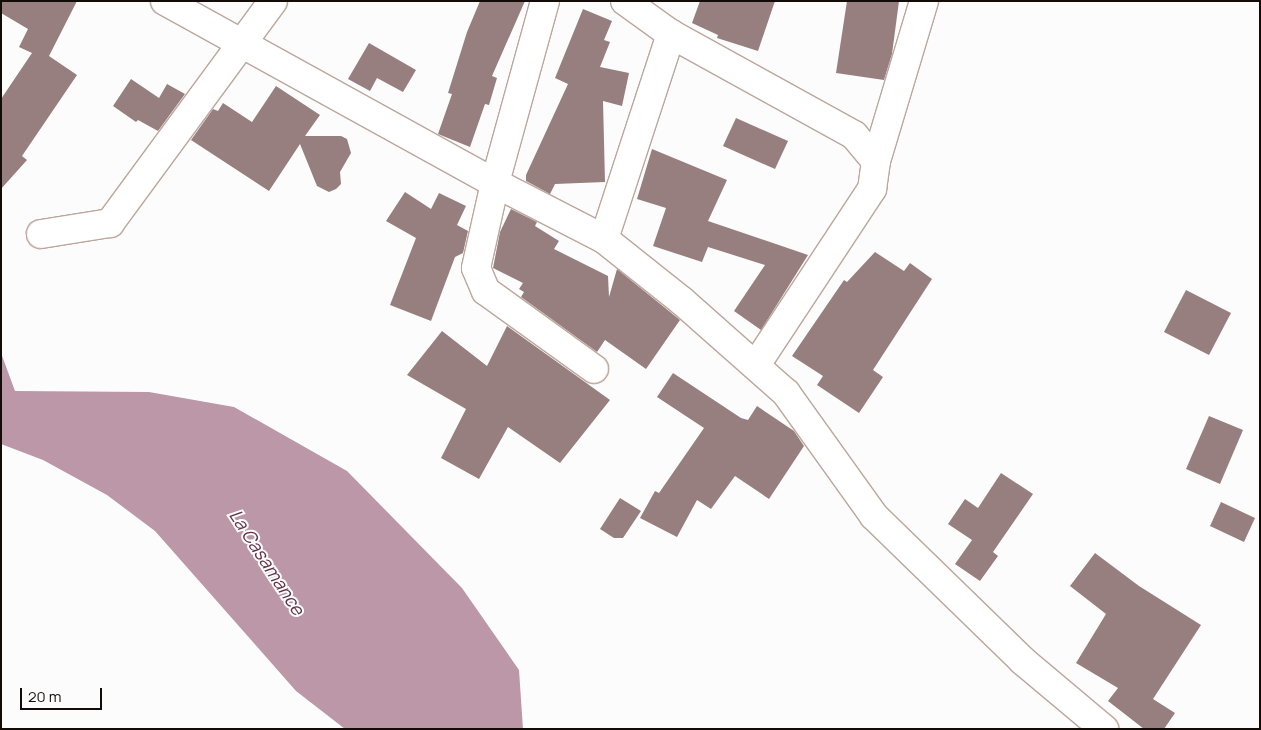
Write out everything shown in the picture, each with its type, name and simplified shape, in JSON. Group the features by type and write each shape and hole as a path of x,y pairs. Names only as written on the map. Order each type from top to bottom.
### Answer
{"street":[{"path":"165,1 241,45 495,183 604,239 756,365 786,393 874,516 1023,661 1104,729"},
{"path":"41,234 110,223 273,1"},
{"path":"546,1 495,183 477,253 476,268 486,292 594,369"},
{"path":"625,1 671,34 854,135 876,161"},
{"path":"756,365 872,189 876,161 924,1"},
{"path":"604,239 671,34"}],"water":[{"name":"La Casamance","path":"1,353 15,391 149,392 234,407 347,471 462,588 519,670 523,729 345,729 296,691 155,531 107,495 43,460 1,444"}],"building":[{"path":"1,1 77,1 49,56 77,75 22,156 27,160 1,189 1,99 32,53 19,47 28,29 1,13"},
{"path":"480,1 525,1 492,76 497,78 489,105 485,104 470,147 438,134 452,94 448,93 467,32"},
{"path":"700,1 775,1 758,51 717,38 718,35 692,23"},
{"path":"847,1 899,1 892,54 884,80 836,73"},
{"path":"583,9 612,21 604,40 610,42 600,67 629,73 622,106 603,101 605,182 555,184 550,194 526,181 526,175 568,84 555,78"},
{"path":"369,43 416,70 403,92 377,78 370,91 348,79"},
{"path":"131,79 159,98 167,84 185,94 158,131 138,120 136,122 113,106"},
{"path":"276,86 320,115 305,136 341,136 347,139 351,153 340,172 341,184 336,189 329,192 317,186 300,144 269,191 191,140 213,109 218,111 223,103 252,122"},
{"path":"736,118 788,141 775,169 723,146"},
{"path":"652,149 727,180 708,221 808,255 761,330 734,311 765,265 708,247 702,262 653,246 666,208 637,199"},
{"path":"405,192 431,209 439,193 466,206 457,225 468,231 463,253 455,257 431,321 390,305 416,238 386,221"},
{"path":"511,209 537,222 535,226 559,241 554,249 608,276 609,297 617,269 680,320 646,369 605,340 597,352 521,297 524,292 519,289 523,283 493,268 500,232"},
{"path":"875,252 904,271 910,263 932,279 873,370 883,377 859,413 817,385 823,376 792,356 844,280 847,282"},
{"path":"1186,290 1231,313 1209,355 1164,332"},
{"path":"507,326 610,400 560,463 508,427 479,479 441,458 466,409 407,375 442,331 487,366"},
{"path":"673,373 741,418 748,420 757,406 794,431 804,446 769,499 735,476 711,509 697,500 677,537 640,518 655,491 659,493 704,428 657,397"},
{"path":"1209,416 1243,430 1220,484 1186,469"},
{"path":"1001,473 1033,494 993,552 998,556 980,581 955,564 972,540 948,524 965,499 978,508"},
{"path":"620,498 641,511 623,538 614,538 600,529"},
{"path":"1221,502 1255,518 1244,542 1210,526"},
{"path":"1095,553 1139,586 1201,625 1153,699 1175,713 1164,729 1144,729 1108,701 1118,688 1076,663 1106,614 1070,586"}]}
